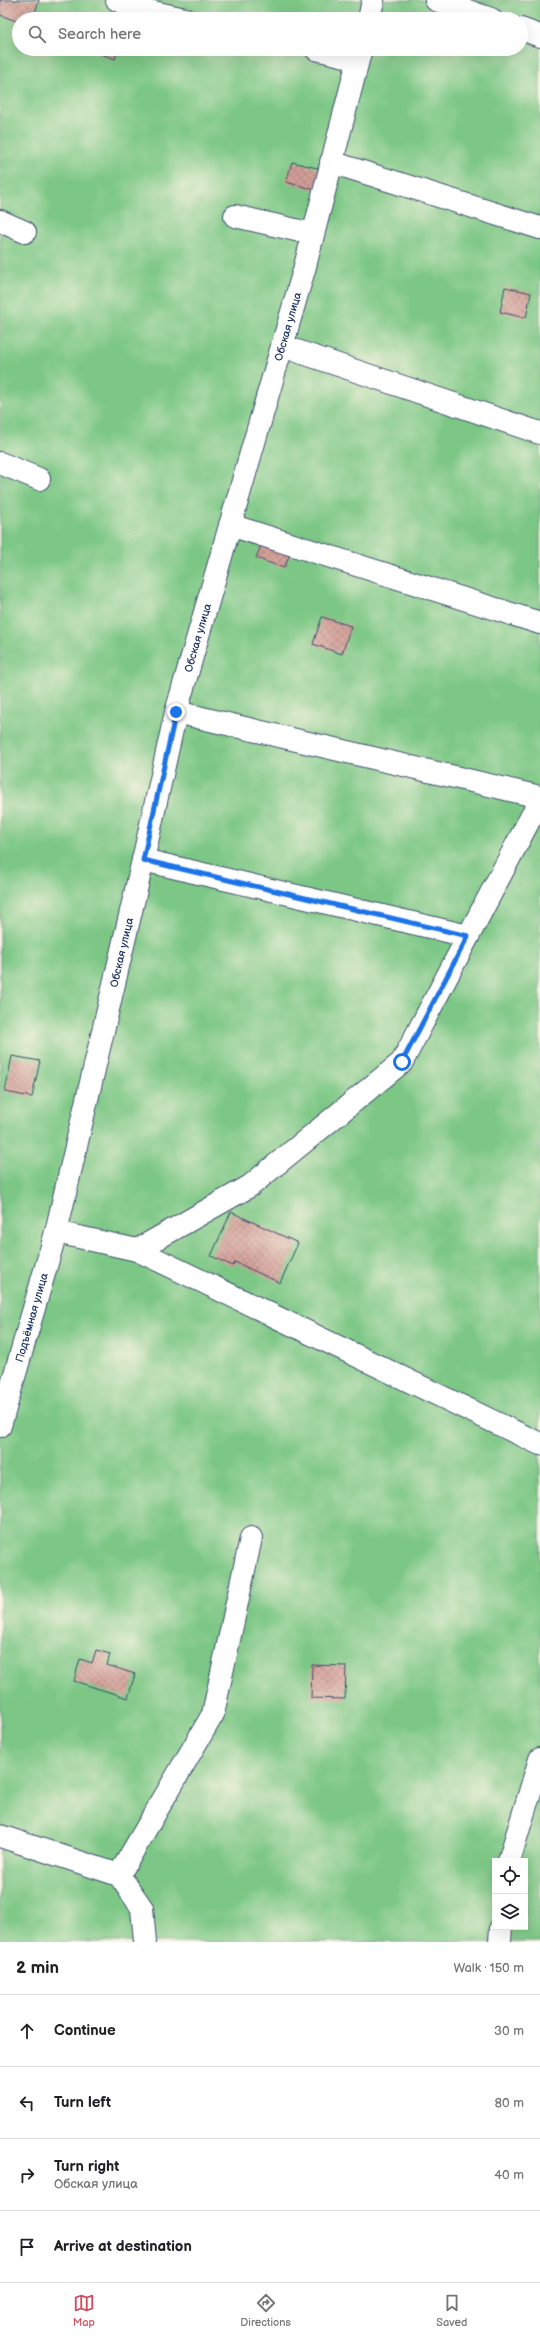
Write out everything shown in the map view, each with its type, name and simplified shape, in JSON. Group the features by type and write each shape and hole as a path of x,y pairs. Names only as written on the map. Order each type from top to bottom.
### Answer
{"street":[{"path":"370,12 373,0"},
{"path":"436,0 471,12"},
{"path":"129,3 160,12"},
{"path":"528,32 540,36"},
{"name":"Обская улица","path":"56,1232 176,712 282,346 359,56"},
{"path":"332,162 540,228"},
{"path":"235,216 313,234"},
{"path":"0,221 25,232"},
{"path":"282,346 540,433"},
{"path":"0,463 39,479"},
{"path":"230,525 540,623"},
{"path":"137,1250 250,1186 402,1062 540,799 176,712"},
{"path":"143,860 468,936"},
{"path":"56,1232 137,1250 540,1444"},
{"name":"Подъёмная улица","path":"0,1426 56,1232"},
{"path":"119,1875 213,1714 251,1538"},
{"path":"510,1858 540,1759"},
{"path":"0,1836 119,1875 142,1908 145,1942"},
{"path":"500,1942 501,1930"}],"green space":[{"path":"0,0 540,0 540,1942 0,1942"}],"building":[{"path":"0,0 39,0 35,12 12,12 12,19 0,15"},
{"path":"107,56 116,56 115,59"},
{"path":"292,162 321,169 315,190 286,182"},
{"path":"505,287 531,293 526,318 500,312"},
{"path":"263,541 291,551 284,568 256,558"},
{"path":"322,617 351,626 342,654 313,644"},
{"path":"12,1056 40,1061 32,1097 5,1092"},
{"path":"231,1212 298,1243 280,1283 235,1262 233,1266 211,1256"},
{"path":"96,1650 110,1654 107,1665 135,1674 128,1698 74,1681 80,1659 92,1663"},
{"path":"312,1665 346,1666 345,1699 311,1698"}],"route":[{"path":"176,712 143,860 468,936 402,1062"}]}
